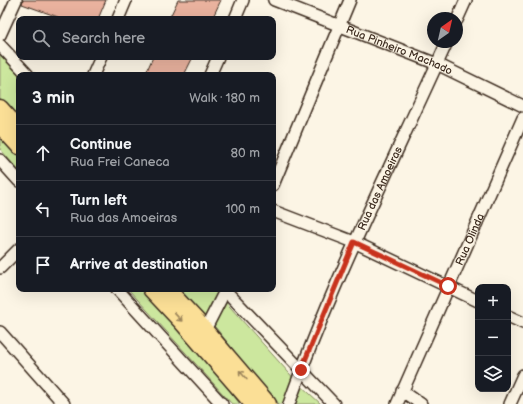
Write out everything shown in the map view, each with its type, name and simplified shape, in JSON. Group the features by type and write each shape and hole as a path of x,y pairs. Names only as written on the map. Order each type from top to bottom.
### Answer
{"highway":[{"path":"0,108 16,126"},
{"path":"0,125 16,143"},
{"path":"154,292 186,326 253,404"},
{"path":"170,292 205,330 268,404"}],"street":[{"path":"0,36 16,0"},
{"path":"119,16 126,0"},
{"path":"236,16 243,0"},
{"name":"Rua Pinheiro Machado","path":"274,0 437,64 523,106"},
{"path":"276,178 350,0"},
{"path":"461,12 466,0"},
{"path":"0,45 25,72"},
{"name":"Rua das Amoeiras","path":"289,404 301,370 354,242 444,48"},
{"path":"94,72 100,60"},
{"path":"211,72 217,60"},
{"name":"Rua Olinda","path":"397,404 523,118"},
{"path":"0,160 16,178"},
{"path":"276,212 354,242 475,300"},
{"path":"0,268 16,252"},
{"path":"120,292 222,404"},
{"path":"205,330 224,292"},
{"path":"227,292 334,404"},
{"path":"511,317 523,323"},
{"path":"0,332 64,404"},
{"path":"510,404 523,375"},
{"path":"402,391 421,404"}],"green space":[{"path":"0,53 16,72 16,118 0,100"},
{"path":"0,133 16,151 16,168 0,149"},
{"path":"131,292 145,292 197,348 240,404 232,404"},
{"path":"180,292 217,292 297,382 321,404 279,404 252,374 216,328"}],"building":[{"path":"23,0 106,0 99,16 55,16 22,4"},
{"path":"178,0 221,0 213,16 170,16"},
{"path":"152,60 192,60 186,72 146,72"}],"route":[{"path":"301,370 354,242 448,286"}]}
